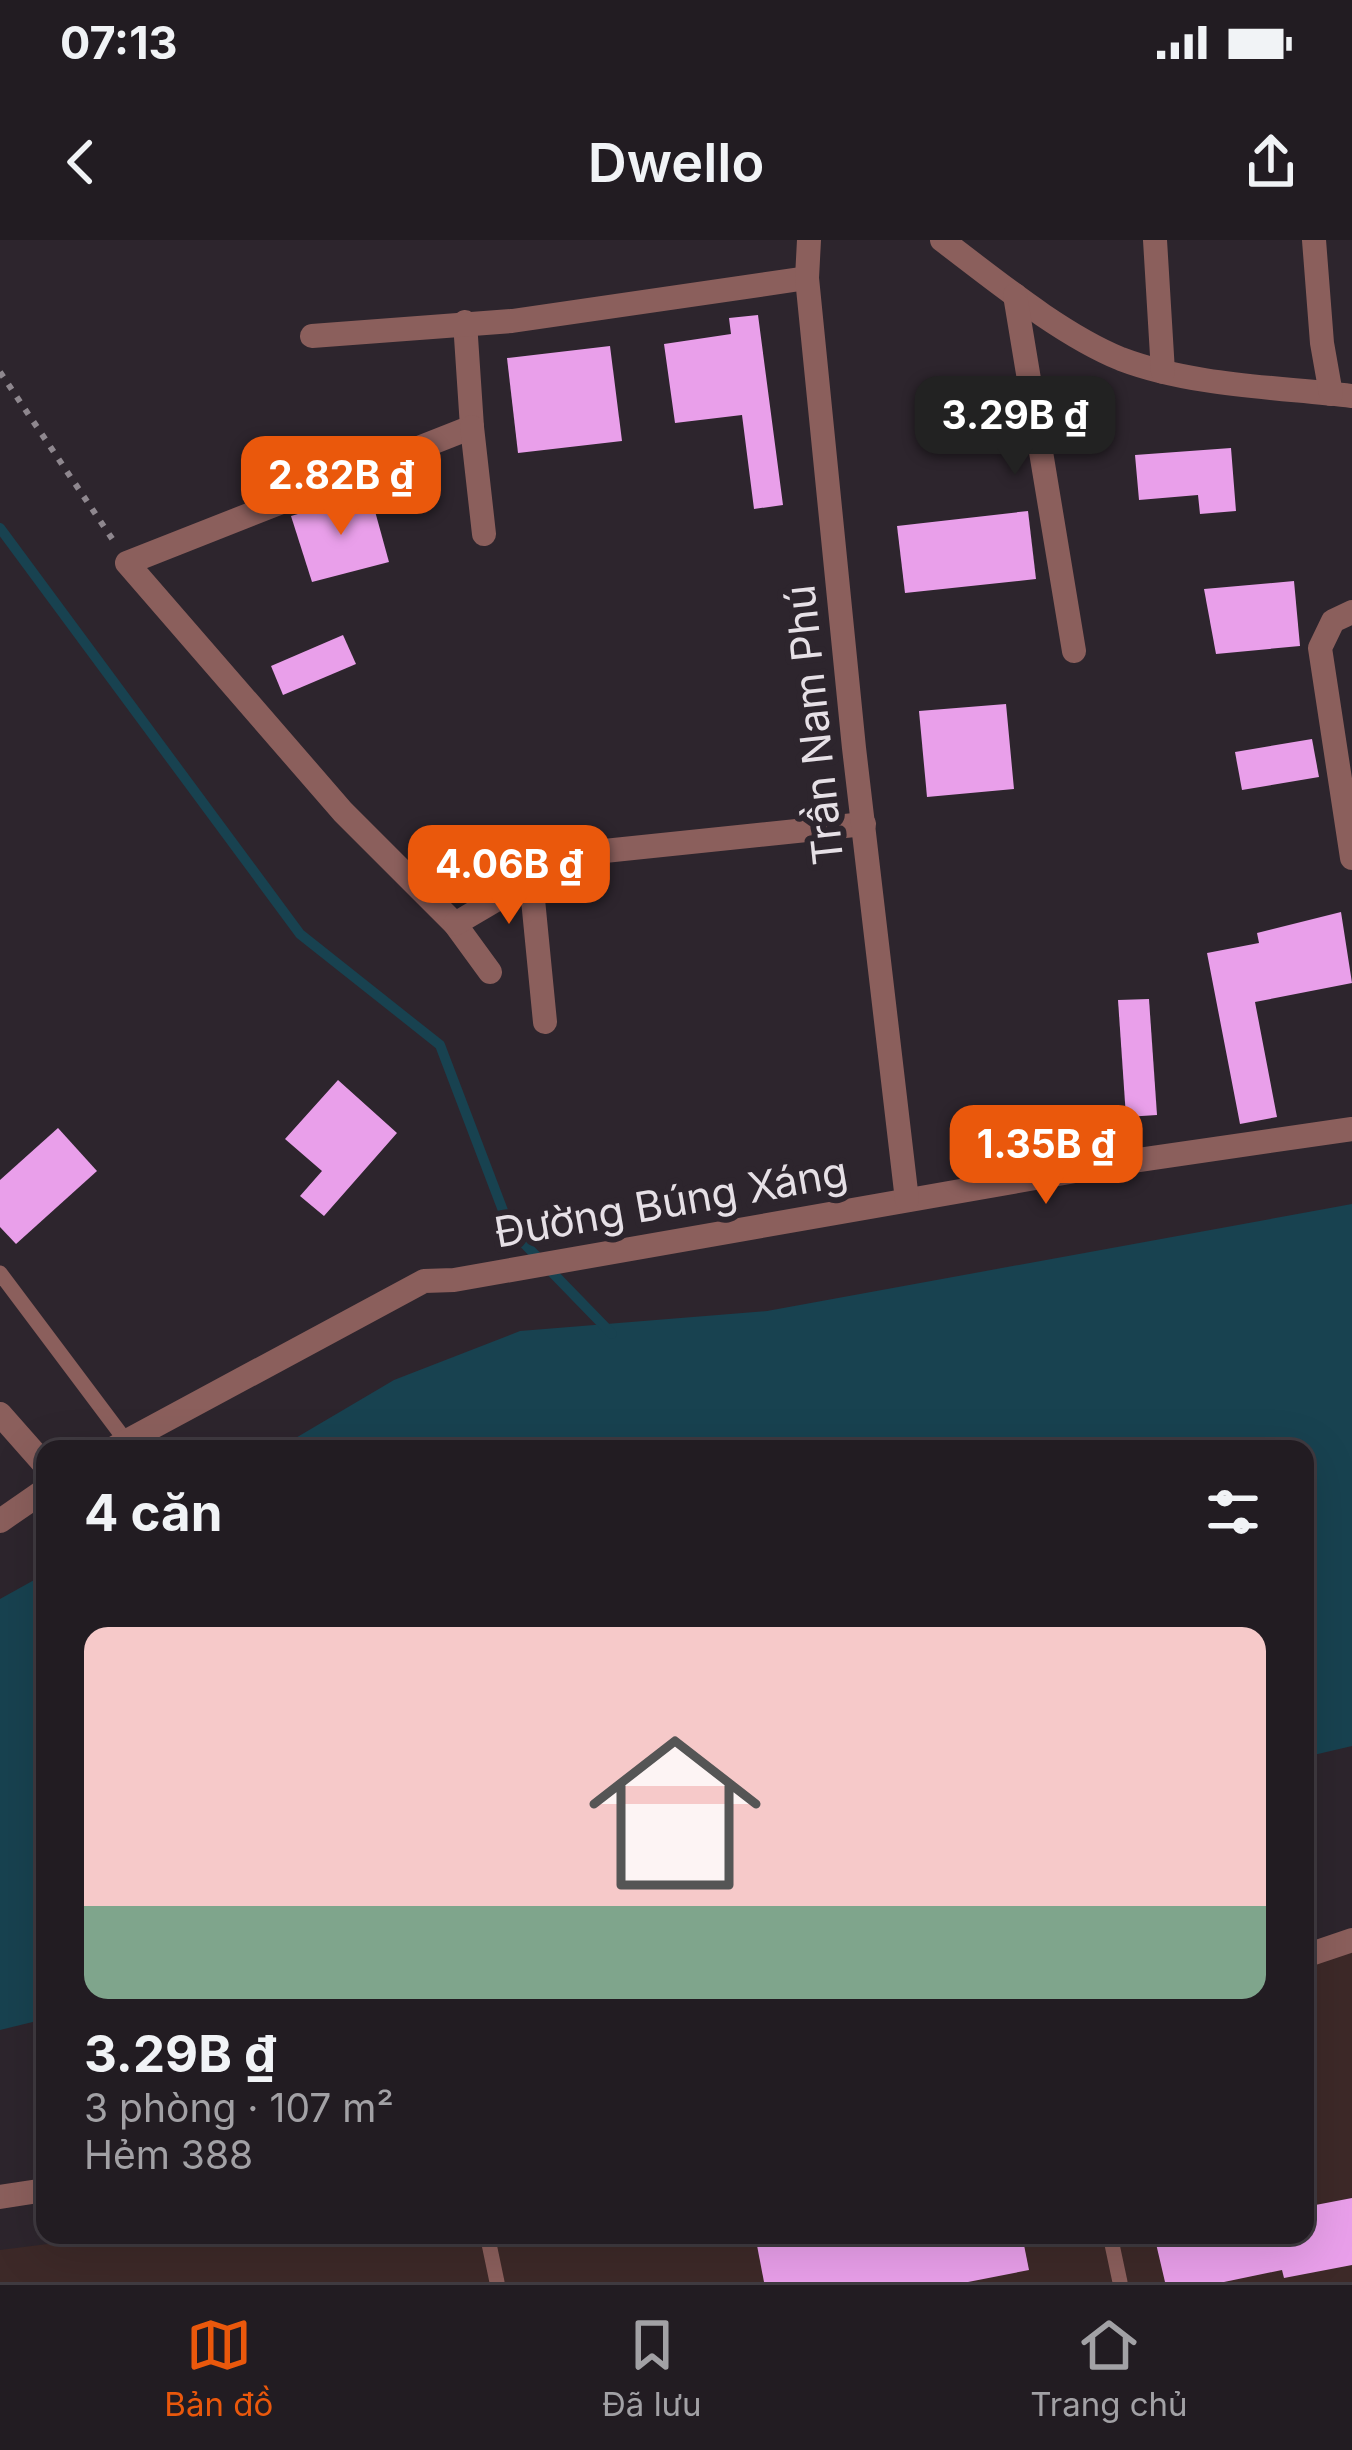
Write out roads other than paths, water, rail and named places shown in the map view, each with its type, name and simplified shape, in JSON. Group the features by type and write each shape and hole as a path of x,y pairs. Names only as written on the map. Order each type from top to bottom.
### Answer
{"street":[{"name":"Trần Nam Phú","path":"808,240 807,278 907,1201"},
{"path":"942,240 1016,296 1117,357 1163,372 1342,395 1322,343 1314,240"},
{"path":"1155,240 1163,372"},
{"path":"312,336 512,321 807,278"},
{"path":"1016,296 1074,651"},
{"path":"465,322 484,534"},
{"path":"472,427 128,563 343,812 455,924 490,972"},
{"path":"1352,612 1333,621 1320,648 1352,858"},
{"path":"545,1022 531,879 532,862 537,858 864,824"},
{"path":"455,924 531,879"},
{"name":"Đường Búng Xáng","path":"128,1440 424,1281 454,1280 1352,1129"},
{"path":"0,1414 36,1456"},
{"path":"0,1521 36,1496"},
{"path":"1314,1953 1352,1940"},
{"path":"0,2197 36,2191"}],"lane":[{"path":"0,1274 116,1440"},
{"path":"489,2244 496,2282"},
{"path":"1112,2244 1120,2282"}],"water":[{"path":"1352,1204 1352,1746 1314,1755 1314,1440 292,1440 394,1380 520,1331 767,1311"},
{"path":"36,1579 36,2021 0,2030 0,1599"}],"waterway":[{"path":"0,528 300,934 440,1045 510,1229 612,1334"}]}
